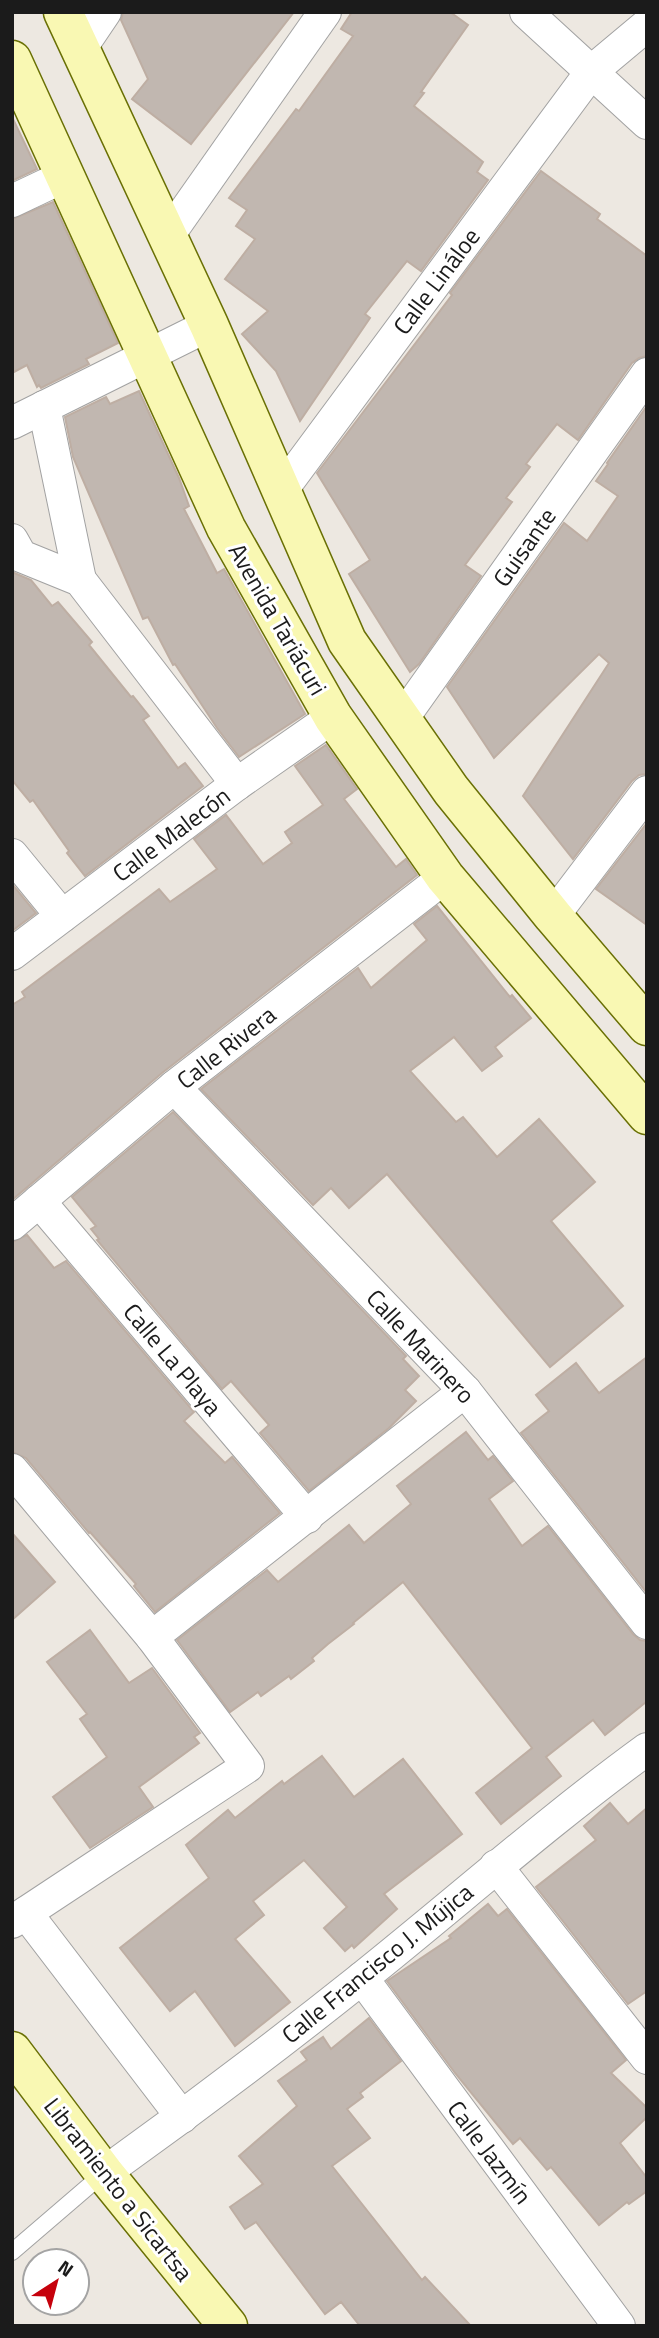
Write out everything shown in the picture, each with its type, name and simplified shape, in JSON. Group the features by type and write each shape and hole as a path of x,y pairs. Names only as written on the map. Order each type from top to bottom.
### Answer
{"street":[{"name":"Avenida Tariácuri","path":"63,12 209,325 347,641 451,790 647,1026"},
{"path":"80,49 105,12"},
{"path":"167,237 325,12"},
{"path":"526,12 647,123"},
{"name":"Calle Lináloe","path":"281,491 592,71 647,25"},
{"name":"Avenida Tariácuri","path":"12,60 226,528 334,717 445,877 647,1115"},
{"path":"12,201 66,175"},
{"path":"12,423 209,325"},
{"name":"Guisante","path":"402,719 647,374"},
{"path":"44,407 80,580 237,784"},
{"path":"12,540 21,556 80,580"},
{"name":"Calle Malecón","path":"12,954 237,784 334,717"},
{"path":"553,916 647,792"},
{"path":"12,855 62,916"},
{"name":"Calle Rivera","path":"12,1224 174,1087 445,877"},
{"name":"Calle Marinero","path":"174,1087 466,1391 647,1623"},
{"name":"Calle La Playa","path":"39,1201 307,1517"},
{"path":"152,1637 466,1391"},
{"path":"12,1470 152,1637 247,1766 19,1918 182,2117"},
{"name":"Calle Francisco J. Mújica","path":"104,2173 182,2117 362,1978 496,1866 645,1753"},
{"path":"496,1866 647,2058"},
{"name":"Calle Jazmín","path":"362,1978 619,2326"},
{"name":"Libramiento a Sicartsa","path":"12,2051 104,2173 228,2326"}],"lane":[{"path":"12,2252 104,2173"}],"building":[{"path":"123,12 294,12 191,144 132,99 148,79 121,20"},
{"path":"352,12 450,12 468,25 414,106 483,162 477,172 488,180 421,271 407,261 365,314 370,318 300,421 276,371 242,334 268,311 225,279 255,239 236,226 247,210 229,198 296,109 299,111 353,36 341,29"},
{"path":"12,117 37,169 12,181"},
{"path":"541,171 600,214 597,219 647,256 647,356 632,363 578,440 557,424 526,464 530,467 506,498 512,502 465,565 481,576 419,664 410,672 349,574 370,560 317,473 452,295 450,293"},
{"path":"53,202 118,343 86,359 89,364 41,388 39,385 37,387 27,365 12,373 12,219"},
{"path":"139,391 179,478 189,506 184,509 217,573 224,569 305,714 239,757 175,664 173,665 148,617 143,619 73,457 65,417 106,397 110,404"},
{"path":"647,406 647,774 639,775 632,781 573,859 523,796 609,663 599,654 494,758 447,687 564,523 587,541 618,496 596,481"},
{"path":"12,572 31,580 52,606 58,602 92,642 89,645 149,716 143,720 178,768 185,763 203,786 85,876 33,800 30,802 12,780"},
{"path":"326,745 357,789 344,799 396,867 406,859 417,875 162,1073 12,1200 12,1005 25,997 22,992 159,889 170,902 217,869 194,839 226,815 263,864 292,843 285,832 323,805 295,766"},
{"path":"647,823 647,925 596,889"},
{"path":"12,884 36,913 12,931"},
{"path":"437,906 510,997 512,995 531,1018 495,1047 502,1056 482,1071 454,1037 410,1071 456,1122 463,1117 497,1157 539,1119 595,1182 551,1221 623,1306 550,1367 387,1174 349,1208 331,1188 313,1205 201,1089 358,968 371,988 427,940 414,924"},
{"path":"173,1112 406,1356 403,1359 419,1376 405,1390 416,1401 389,1428 309,1491 260,1433 269,1425 231,1381 222,1389 97,1240 99,1239 91,1229 96,1226 72,1197"},
{"path":"27,1235 54,1268 66,1261 194,1412 184,1421 225,1463 232,1457 280,1513 155,1612 134,1586 136,1584 26,1458 12,1452 12,1242"},
{"path":"647,1357 647,1593 521,1433 549,1411 536,1395 576,1363 599,1393"},
{"path":"466,1432 488,1460 493,1456 513,1481 489,1499 522,1546 548,1526 633,1634 640,1640 647,1641 646,1702 605,1735 593,1720 546,1757 561,1776 501,1824 476,1793 532,1748 403,1582 328,1644 312,1658 314,1661 291,1679 289,1676 261,1696 258,1692 230,1712 177,1640 267,1570 278,1582 349,1525 364,1543 411,1504 397,1486"},
{"path":"12,1533 55,1582 12,1620"},
{"path":"90,1630 129,1683 152,1668 200,1733 194,1737 199,1743 139,1787 153,1807 90,1848 53,1797 107,1757 80,1719 87,1714 47,1662"},
{"path":"322,1756 354,1797 403,1759 462,1834 384,1894 397,1909 354,1948 352,1945 345,1951 324,1928 347,1907 304,1860 253,1901 264,1915 235,1939 290,2002 235,2046 195,1991 170,2011 120,1948 209,1878 186,1845 228,1810 235,1818 282,1781 284,1784"},
{"path":"610,1803 628,1824 647,1808 647,1991 628,2004 536,1887 596,1840 584,1826"},
{"path":"488,1904 498,1916 507,1909 626,2060 611,2073 647,2108 647,2117 620,2143 647,2178 647,2191 629,2204 627,2202 599,2225 551,2167 547,2170 520,2138 513,2144 455,2073 387,1981 451,1938 449,1936"},
{"path":"369,2018 401,2061 360,2093 363,2097 347,2109 370,2138 332,2166 422,2280 425,2277 471,2326 360,2326 341,2302 325,2314 256,2222 245,2229 230,2207 263,2184 239,2156 297,2106 278,2081 307,2060 301,2052 323,2037 331,2049"}]}
